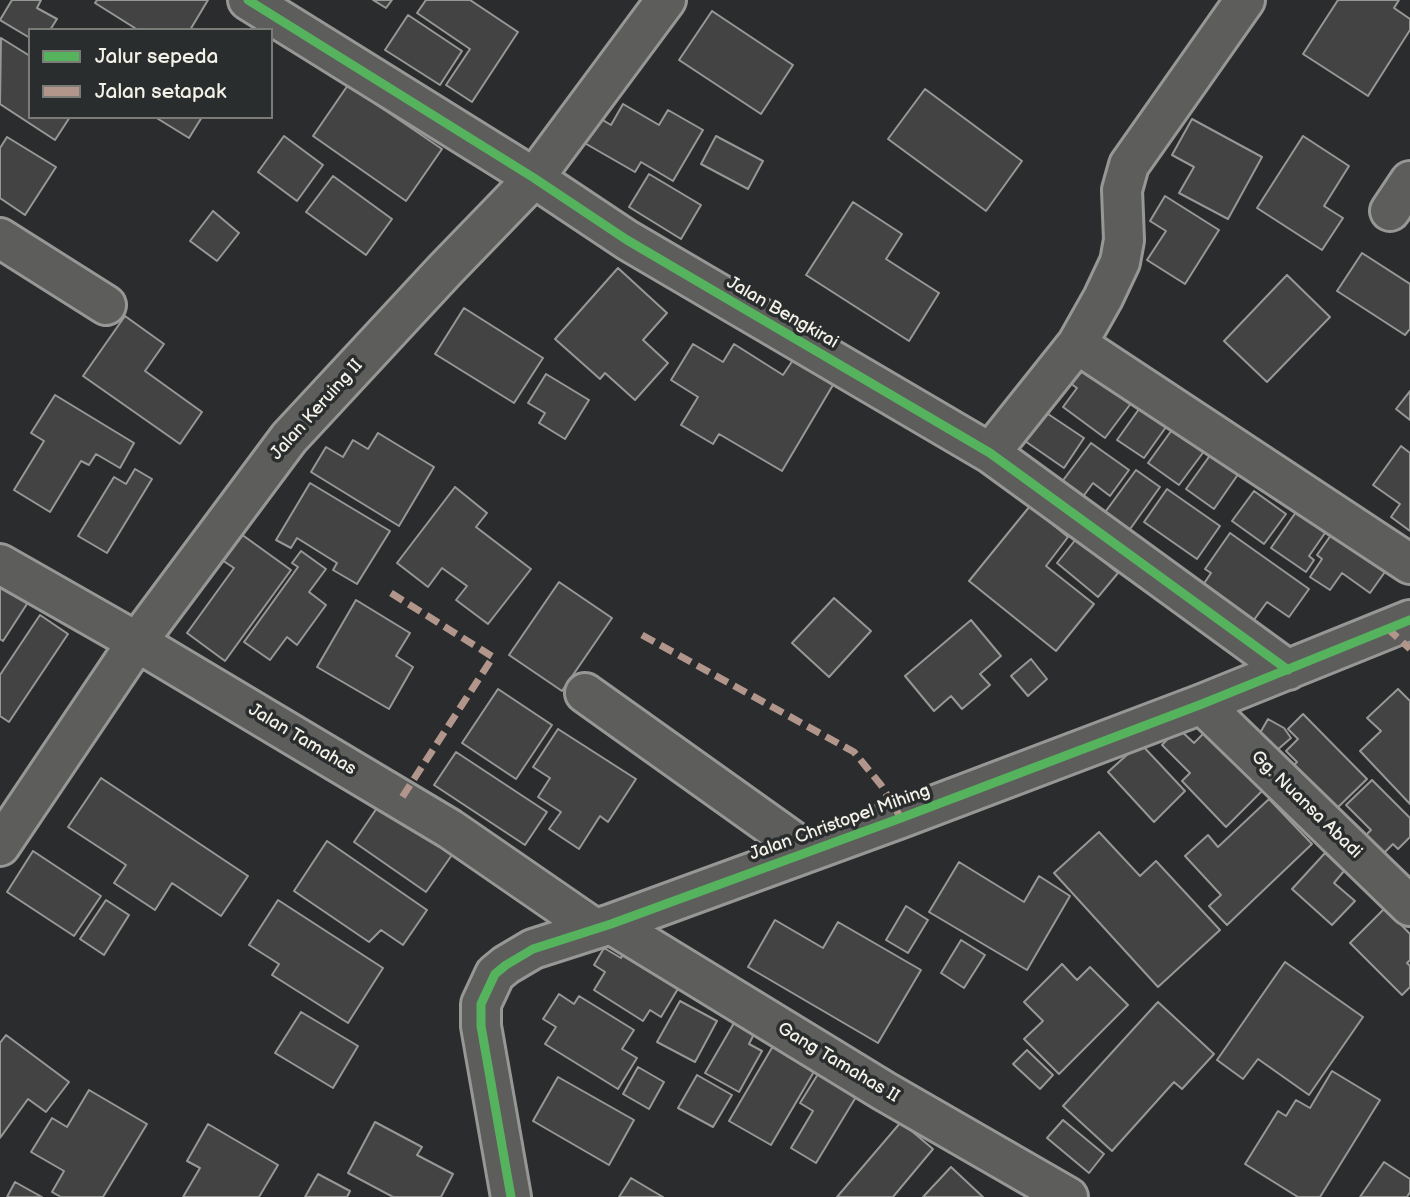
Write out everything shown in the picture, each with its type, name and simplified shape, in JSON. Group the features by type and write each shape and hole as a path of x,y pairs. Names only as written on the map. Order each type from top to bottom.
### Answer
{"street":[{"name":"Jalan Bengkirai","path":"248,0 534,178 627,240 990,453 1288,670"},
{"name":"Jalan Keruing II","path":"0,846 137,642 289,438 534,178 666,0"},
{"path":"990,453 1077,344 1114,277 1119,262 1124,240 1122,190 1129,166 1245,0"},
{"path":"0,238 106,305"},
{"path":"1077,344 1410,564"},
{"name":"Jalan Tamahas","path":"0,565 137,642 450,829 603,927"},
{"name":"Jalan Christopel Mihing","path":"511,1197 481,1026 481,1004 495,974 506,965 533,950 808,852 1288,670 1402,632"},
{"path":"585,693 808,852"},
{"name":"Gg. Nuansa Abadi","path":"1202,704 1410,906"},
{"name":"Gang Tamahas II","path":"603,927 1068,1197"}],"building":[{"path":"12,0 41,0 37,8 57,19 51,28 28,28 28,37 0,20"},
{"path":"97,0 208,0 191,28 135,28 95,3"},
{"path":"373,0 392,0 386,8"},
{"path":"426,0 470,0 518,32 472,102 446,85 470,49 417,13"},
{"path":"1338,0 1399,0 1394,8 1410,19 1410,30 1368,96 1303,54"},
{"path":"712,11 793,65 761,114 679,60"},
{"path":"408,15 462,51 440,85 385,50"},
{"path":"1,38 28,55 28,119 69,119 55,140 0,104"},
{"path":"348,85 442,149 406,201 313,136"},
{"path":"925,89 1022,161 986,211 888,139"},
{"path":"623,104 659,125 668,110 703,130 673,181 641,162 635,172 581,141 596,116 611,125"},
{"path":"158,119 201,119 189,138"},
{"path":"1192,119 1262,157 1228,219 1179,193 1194,167 1172,155"},
{"path":"284,136 323,165 297,201 258,172"},
{"path":"716,136 763,161 748,189 701,164"},
{"path":"1303,136 1349,166 1324,206 1343,218 1322,250 1257,208"},
{"path":"7,137 56,167 25,215 0,198 0,148"},
{"path":"649,174 701,205 681,239 629,207"},
{"path":"333,176 392,219 366,255 306,212"},
{"path":"1165,196 1219,230 1185,284 1147,260 1166,231 1150,221"},
{"path":"853,202 902,234 886,259 939,293 909,341 806,275"},
{"path":"213,211 239,233 217,261 190,241"},
{"path":"1362,253 1410,284 1410,329 1405,335 1337,291"},
{"path":"618,268 667,313 643,340 668,363 635,400 605,373 600,379 555,339"},
{"path":"1287,275 1330,317 1267,382 1224,341"},
{"path":"464,308 543,358 514,403 435,354"},
{"path":"125,316 164,344 145,371 202,412 180,444 83,376"},
{"path":"693,344 723,362 734,344 783,375 793,360 833,385 782,471 719,434 713,444 681,425 698,397 671,380"},
{"path":"1079,357 1135,398 1105,438 1063,407 1077,388 1063,378"},
{"path":"546,374 589,400 565,439 539,423 545,413 528,403"},
{"path":"1410,391 1410,420 1396,409"},
{"path":"55,395 134,443 120,468 96,454 89,465 81,461 50,512 14,490 44,441 31,433"},
{"path":"1144,402 1171,420 1144,458 1117,440"},
{"path":"1042,410 1084,438 1064,468 1022,439"},
{"path":"1174,427 1205,450 1179,485 1148,463"},
{"path":"378,433 434,467 399,526 311,472 326,447 343,457 353,440 368,449"},
{"path":"1091,443 1129,470 1110,496 1093,483 1082,498 1061,483"},
{"path":"1401,446 1410,453 1410,531 1391,517 1400,504 1373,485"},
{"path":"1211,454 1239,473 1214,509 1186,489"},
{"path":"135,469 152,479 107,553 78,536 114,477 126,484"},
{"path":"1136,470 1160,487 1128,532 1103,515"},
{"path":"310,483 390,531 357,584 333,570 337,563 297,538 291,548 276,540"},
{"path":"455,487 487,513 476,527 531,569 488,624 456,600 467,586 442,568 428,587 397,563"},
{"path":"1167,489 1220,526 1197,559 1144,522"},
{"path":"1254,491 1286,514 1264,544 1232,521"},
{"path":"1303,502 1332,523 1309,556 1314,560 1306,572 1271,548"},
{"path":"1030,506 1068,537 1046,566 1094,604 1056,651 969,581"},
{"path":"1338,525 1392,562 1370,593 1342,573 1330,590 1310,577 1322,559 1317,555"},
{"path":"1230,533 1309,589 1289,617 1267,602 1251,624 1201,588 1211,573 1205,569"},
{"path":"241,534 291,570 225,661 187,633 234,568 222,560"},
{"path":"1076,539 1118,573 1098,597 1057,563"},
{"path":"301,551 326,569 309,592 326,605 297,645 287,637 270,660 244,642 298,567 292,563"},
{"path":"559,582 612,618 562,691 509,655"},
{"path":"0,584 36,590 3,641 0,639"},
{"path":"834,598 871,631 829,677 792,643"},
{"path":"356,600 410,633 396,656 413,667 389,709 317,667"},
{"path":"40,615 68,634 9,722 0,716 0,675"},
{"path":"971,620 1001,656 980,674 990,685 962,709 951,696 934,711 905,676"},
{"path":"1031,659 1047,679 1028,696 1011,676"},
{"path":"498,689 552,725 516,779 462,743"},
{"path":"1398,689 1410,701 1410,804 1360,751 1381,731 1367,718"},
{"path":"1303,714 1367,779 1332,813 1290,769 1297,762 1286,751 1298,739 1288,729"},
{"path":"1268,719 1284,728 1291,738 1276,751 1256,740"},
{"path":"1178,728 1194,743 1208,729 1265,788 1226,827 1182,781 1190,773 1162,745"},
{"path":"558,729 636,779 608,822 600,816 579,849 549,829 561,812 538,797 550,778 533,767"},
{"path":"1140,743 1185,791 1154,822 1108,772"},
{"path":"456,752 547,812 525,845 434,785"},
{"path":"101,778 248,876 221,916 172,883 155,910 114,883 126,865 68,827"},
{"path":"1372,780 1410,818 1410,837 1398,849 1393,844 1380,857 1362,839 1371,830 1346,805"},
{"path":"1269,799 1312,844 1227,925 1209,906 1221,895 1185,856 1208,835 1218,847"},
{"path":"381,802 454,852 426,892 354,842"},
{"path":"1099,832 1140,876 1156,861 1220,930 1158,987 1054,873"},
{"path":"327,841 427,910 403,945 381,930 369,942 294,891"},
{"path":"33,851 101,896 74,936 7,892"},
{"path":"1325,853 1344,871 1334,883 1355,901 1332,925 1292,889"},
{"path":"959,862 1024,902 1039,876 1070,896 1027,970 929,912"},
{"path":"106,900 129,915 104,955 80,939"},
{"path":"278,900 383,968 348,1023 272,975 279,964 249,945"},
{"path":"906,906 928,920 908,953 886,940"},
{"path":"1385,908 1410,934 1410,960 1407,963 1410,966 1410,987 1402,995 1350,943"},
{"path":"775,920 823,948 838,922 921,970 878,1043 748,967"},
{"path":"961,940 985,955 964,988 941,973"},
{"path":"630,942 685,977 661,1017 650,1010 643,1021 594,990 605,972 594,965 604,948 621,958"},
{"path":"1285,962 1363,1017 1309,1095 1258,1059 1243,1079 1217,1060"},
{"path":"1062,964 1077,980 1090,967 1128,1005 1059,1074 1024,1039 1043,1021 1024,1002"},
{"path":"559,994 574,1004 579,996 634,1030 622,1049 637,1058 618,1089 545,1044 556,1027 543,1019"},
{"path":"680,1001 717,1021 695,1062 657,1042"},
{"path":"1158,1002 1214,1054 1182,1089 1174,1082 1112,1151 1063,1106"},
{"path":"301,1012 358,1046 333,1088 275,1053"},
{"path":"734,1023 754,1034 749,1044 762,1051 739,1092 705,1073"},
{"path":"6,1035 69,1082 46,1112 28,1099 0,1138 0,1043"},
{"path":"773,1046 815,1070 771,1145 729,1121"},
{"path":"1027,1050 1053,1075 1040,1089 1013,1064"},
{"path":"638,1067 664,1082 649,1109 623,1094"},
{"path":"1332,1071 1380,1100 1320,1197 1298,1197 1245,1164 1278,1111 1286,1116 1296,1100 1310,1108"},
{"path":"818,1074 856,1097 816,1163 791,1148 813,1111 800,1103"},
{"path":"697,1075 732,1095 713,1127 678,1108"},
{"path":"558,1077 634,1120 609,1165 533,1121"},
{"path":"89,1090 147,1124 103,1197 61,1197 52,1192 64,1171 31,1152 52,1118 67,1127"},
{"path":"1063,1120 1104,1154 1089,1173 1047,1138"},
{"path":"375,1122 422,1147 417,1155 453,1174 441,1197 393,1197 348,1173"},
{"path":"901,1122 933,1149 893,1197 837,1197"},
{"path":"208,1124 278,1165 259,1197 183,1197 200,1168 187,1161"},
{"path":"1384,1162 1410,1179 1410,1192 1407,1197 1360,1197"},
{"path":"951,1167 983,1197 923,1197"},
{"path":"318,1174 350,1191 347,1197 305,1197"},
{"path":"631,1178 663,1197 619,1197"},
{"path":"15,1182 42,1197 7,1197"}],"marked path":[{"path":"391,593 493,657 401,799"},
{"path":"1387,628 1410,649"},
{"path":"642,635 854,752 881,785 901,818"}],"cycle path":[{"path":"248,0 534,178 627,240 990,453 1288,670"},
{"path":"511,1197 481,1026 481,1004 495,974 506,965 533,949 611,924 901,818 1202,704 1410,620"}]}
